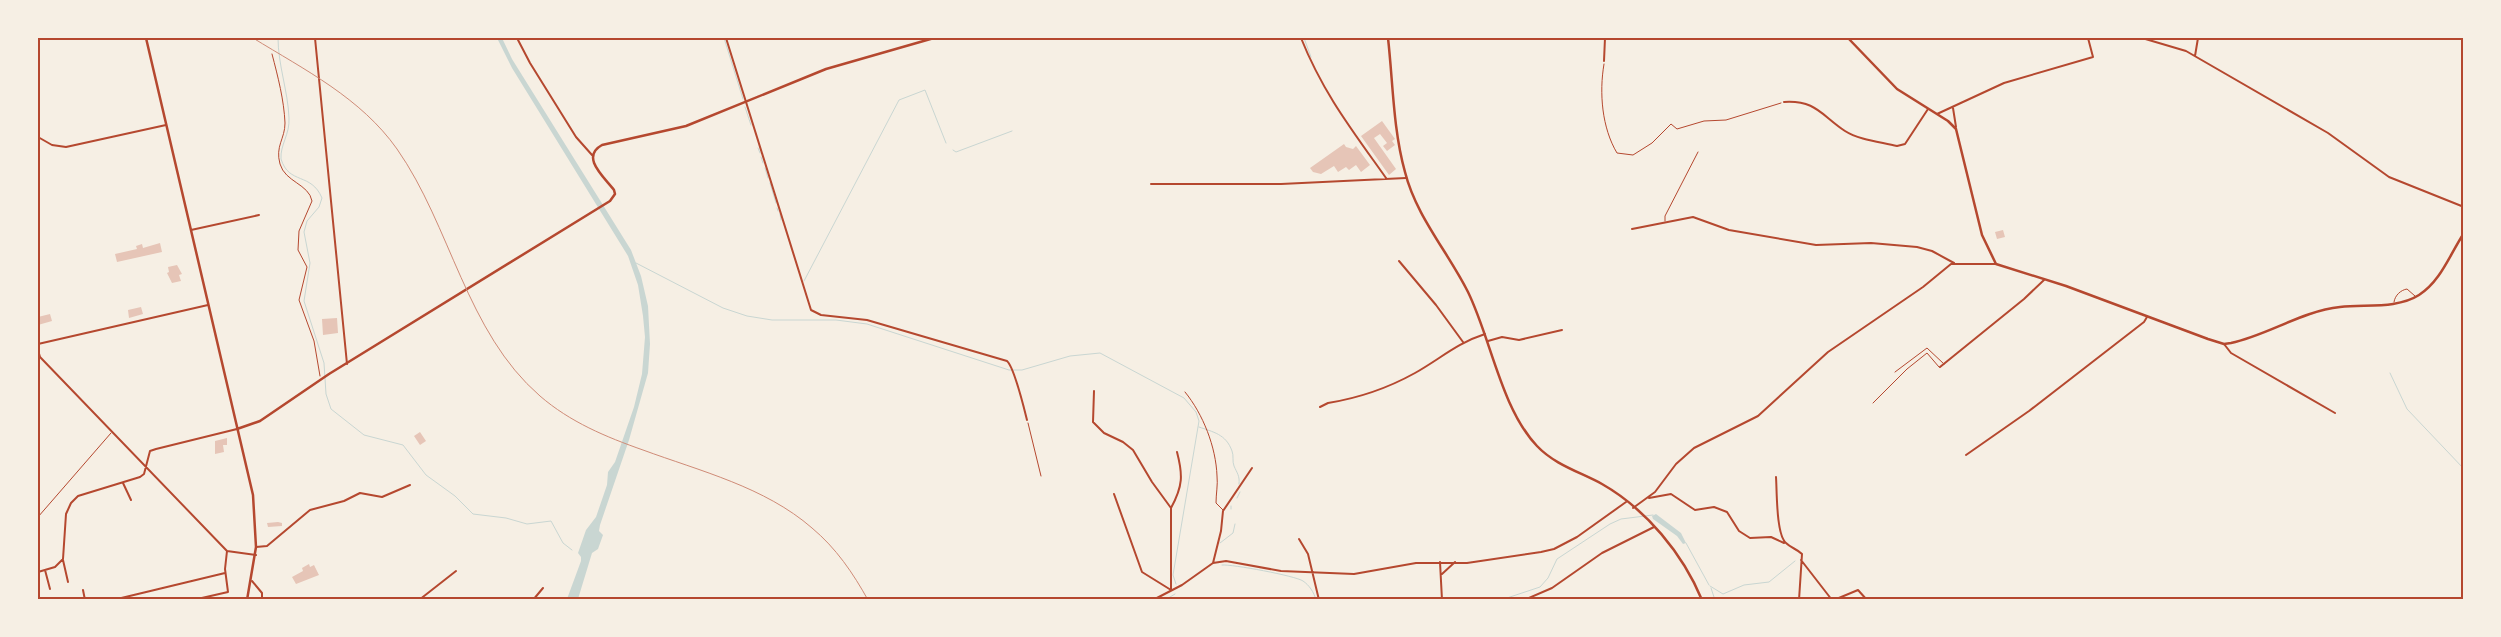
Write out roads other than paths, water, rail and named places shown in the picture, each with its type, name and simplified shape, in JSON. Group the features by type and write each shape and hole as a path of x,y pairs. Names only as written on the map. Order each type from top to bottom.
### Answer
{"street":[{"path":"146,38 254,504 256,555 247,600"},
{"path":"315,38 347,364"},
{"path":"68,582 63,559 66,514 71,503 78,496 140,476 146,469 148,455 156,449 237,429 260,421 325,376 610,201 614,190 598,172 592,155 579,141 530,63 517,38"},
{"path":"731,38 726,38 811,310 821,315 867,320 1007,361 1012,367 1027,420"},
{"path":"592,155 595,149 602,145 686,126 826,69 934,38"},
{"path":"1302,38 1326,92 1387,179"},
{"path":"1388,38 1400,145 1406,178 1415,201 1467,291 1486,334 1512,404 1536,444 1557,462 1602,484 1654,527 1685,564 1702,600"},
{"path":"1604,61 1605,38"},
{"path":"1848,38 1897,89 1937,114 1956,129"},
{"path":"1937,114 2004,84 2093,57 2088,38"},
{"path":"2142,38 2168,44 2195,56 2328,133 2389,177 2464,207"},
{"path":"2195,56 2198,38"},
{"path":"1784,102 1806,102 1816,107 1846,131 1897,146 1905,144 1928,109"},
{"path":"1952,108 1982,235 1996,264"},
{"path":"38,137 52,145 66,147 166,125"},
{"path":"1151,184 1254,185 1406,178"},
{"path":"190,230 260,215"},
{"path":"1632,229 1693,217 1729,230 1816,245 1871,243 1917,247 1932,251 1954,263 1996,264 2224,344 2237,342 2333,308 2394,303 2416,297 2436,280 2464,233"},
{"path":"1399,261 1436,305 1463,342"},
{"path":"1633,508 1649,498 1676,464 1694,448 1758,416 1828,352 1923,287 1954,263"},
{"path":"1940,367 2024,299 2044,280"},
{"path":"38,344 208,305"},
{"path":"1966,455 2056,391 2144,322 2148,316"},
{"path":"1488,341 1502,338 1519,340 1562,330"},
{"path":"1320,407 1385,388 1416,372 1463,342 1486,334"},
{"path":"2224,344 2231,353 2335,413"},
{"path":"38,350 40,357 227,551 256,555"},
{"path":"1094,391 1093,422 1110,437 1123,442 1133,450 1152,482 1171,508"},
{"path":"1171,590 1171,508 1178,494 1182,475 1178,452"},
{"path":"1213,563 1222,531 1223,511 1252,468"},
{"path":"1776,477 1779,527 1784,543"},
{"path":"123,483 131,500"},
{"path":"256,546 267,546 310,510 344,501 360,493 382,497 410,485"},
{"path":"1114,494 1142,572 1171,590"},
{"path":"1649,498 1673,495 1695,510 1714,507 1728,512 1744,535 1754,539 1771,537 1797,549 1802,554 1799,600"},
{"path":"1153,600 1213,563 1235,561 1267,569 1314,574 1354,574 1416,562 1467,563 1554,549 1577,537 1626,502"},
{"path":"1524,600 1552,588 1572,576 1602,553 1654,527"},
{"path":"1299,540 1308,554 1319,600"},
{"path":"193,600 228,592 225,573 227,551"},
{"path":"38,572 55,567 63,559"},
{"path":"1801,560 1833,600 1858,590 1866,600"},
{"path":"1440,561 1442,600"},
{"path":"1442,574 1455,562"},
{"path":"46,570 50,588"},
{"path":"419,600 456,571"},
{"path":"113,600 225,573"},
{"path":"252,581 262,593 262,600"},
{"path":"533,600 544,588"},
{"path":"83,590 85,600"}],"lane":[{"path":"1665,221 1665,216 1698,152"},
{"path":"2394,303 2396,297 2403,290 2410,291 2416,297"},
{"path":"1895,372 1927,348 1944,364"},
{"path":"1873,403 1907,369 1927,353 1940,367"},
{"path":"1185,392 1199,411 1206,431 1216,468 1216,503 1223,511"},
{"path":"38,517 112,432"}],"waterway":[{"path":"278,38 289,118 281,159 289,172 312,185 322,198 319,207 307,221 304,232 310,263 304,301 324,363 326,394 331,409 364,435 403,445 426,475 455,496 473,514 506,518 527,524 551,521 563,543 572,550"},
{"path":"724,38 743,99"},
{"path":"1304,38 1311,57"},
{"path":"804,281 899,100 925,90 946,143"},
{"path":"745,107 751,125"},
{"path":"953,150 956,152 1012,131"},
{"path":"758,148 760,153"},
{"path":"761,157 763,163"},
{"path":"765,168 768,178"},
{"path":"770,183 776,203"},
{"path":"780,214 781,220"},
{"path":"636,263 723,308 747,316 772,320 836,320 867,324 1009,370 1022,370 1070,356 1100,353 1184,398 1196,412 1199,421 1173,575 1176,584"},
{"path":"2390,373 2407,409 2464,469"},
{"path":"1199,427 1218,434 1229,445 1233,453 1233,464 1239,477 1239,484"},
{"path":"1237,498 1240,492"},
{"path":"1501,600 1540,587 1548,578 1557,559 1610,524 1621,519 1653,515"},
{"path":"1220,543 1233,533 1235,524"},
{"path":"1686,543 1709,585"},
{"path":"1710,586 1723,594 1744,585 1769,582 1795,561"},
{"path":"1222,565 1238,566 1298,579 1309,587 1316,600"},
{"path":"1711,588 1715,600"},
{"path":"1165,600 1175,594"}],"railway":[{"path":"253,38 331,86 367,115 383,131 416,179 476,310 494,341 515,370 540,396 564,414 602,434 709,473 774,501 794,514 821,536 850,571 868,600"}]}
